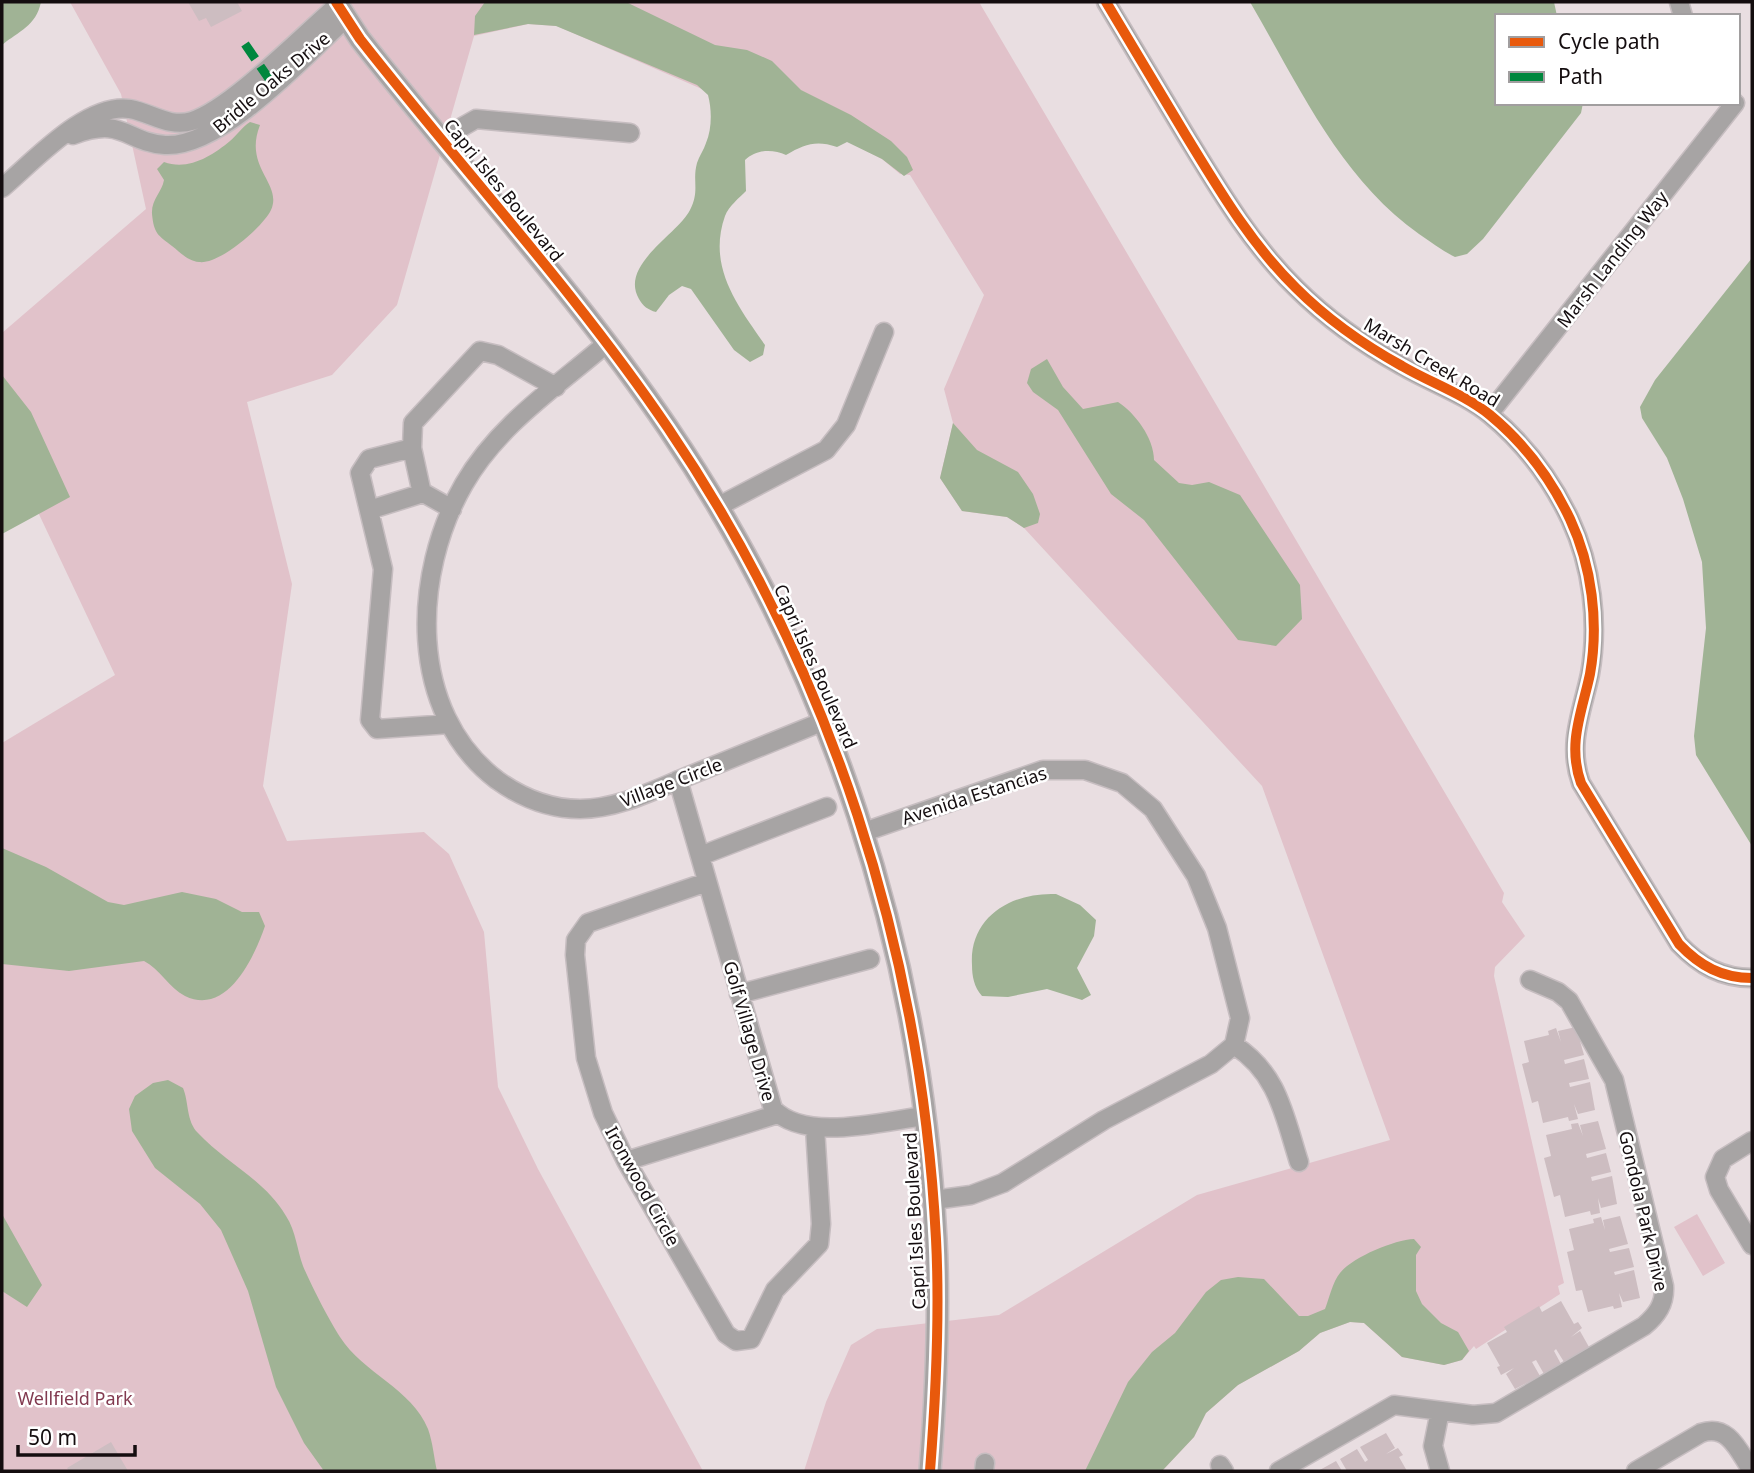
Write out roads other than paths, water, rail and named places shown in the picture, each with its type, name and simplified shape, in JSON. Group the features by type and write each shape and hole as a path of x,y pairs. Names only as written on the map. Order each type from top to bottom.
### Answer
{"street":[{"name":"Marsh Creek Road","path":"1106,2 1221,193 1273,264 1342,328 1402,366 1489,414 1526,450 1541,470 1570,520 1582,551 1590,590 1594,631 1590,675 1574,741 1574,760 1581,783 1679,944 1698,962 1718,973 1752,978"},
{"name":"Bridle Oaks Drive","path":"2,188 71,129 96,113 129,109 166,122 190,122 227,101 340,8"},
{"name":"Bridle Oaks Drive","path":"57,143 84,130 107,127 164,145 193,141 208,135 242,111 340,8"},
{"name":"Capri Isles Boulevard","path":"340,8 441,139 607,344 670,430 717,507 776,617 824,721 864,832 910,1009 934,1200 937,1348 930,1471"},
{"name":"Marsh Landing Way","path":"1489,414 1735,105"},
{"path":"120,129 129,109"},
{"name":"Capri Isles Boulevard","path":"441,139 476,118 630,133"},
{"name":"Bridle Oaks Drive","path":"190,122 193,141"},
{"path":"717,507 817,456 832,443 846,425 884,332"},
{"name":"Village Circle","path":"607,344 497,438 464,484 452,509 432,572 427,620 430,667 450,724 464,747 492,776 527,798 545,805 599,807 629,800 824,721"},
{"path":"420,491 412,448 413,423 480,351 498,355 556,387"},
{"path":"412,448 369,459 360,473 383,569 370,720 377,729 450,724"},
{"path":"420,491 452,509"},
{"path":"369,510 407,499 420,491"},
{"name":"Avenida Estancias","path":"864,832 1043,770 1092,771 1122,783 1153,809 1203,890 1220,939 1240,1018 1234,1045"},
{"path":"678,780 707,882"},
{"path":"700,856 827,807"},
{"name":"Golf Village Drive","path":"707,882 766,1090 778,1114 796,1124 815,1128 925,1116"},
{"name":"Ironwood Circle","path":"707,882 596,919 582,929 576,940 576,980 586,1058 603,1113 626,1161 726,1334 744,1343 755,1334 775,1290 819,1244 821,1224 815,1128"},
{"path":"739,994 870,959"},
{"name":"Gondola Park Drive","path":"1279,1471 1382,1410 1406,1405 1487,1415 1504,1409 1644,1326 1660,1309 1665,1298 1611,1073 1569,1001 1558,992 1531,980"},
{"path":"934,1200 971,1195 1003,1183 1104,1120 1218,1060 1234,1045 1256,1060 1274,1086 1299,1163"},
{"path":"626,1161 778,1114"},
{"path":"1752,1141 1723,1159 1715,1177 1719,1190 1752,1245"},
{"path":"1440,1411 1433,1446 1440,1471"},
{"path":"1636,1471 1701,1433 1711,1430 1723,1432 1731,1439 1752,1471"}],"park label":[{"name":"Wellfield Park","path":"75,1398"}]}
